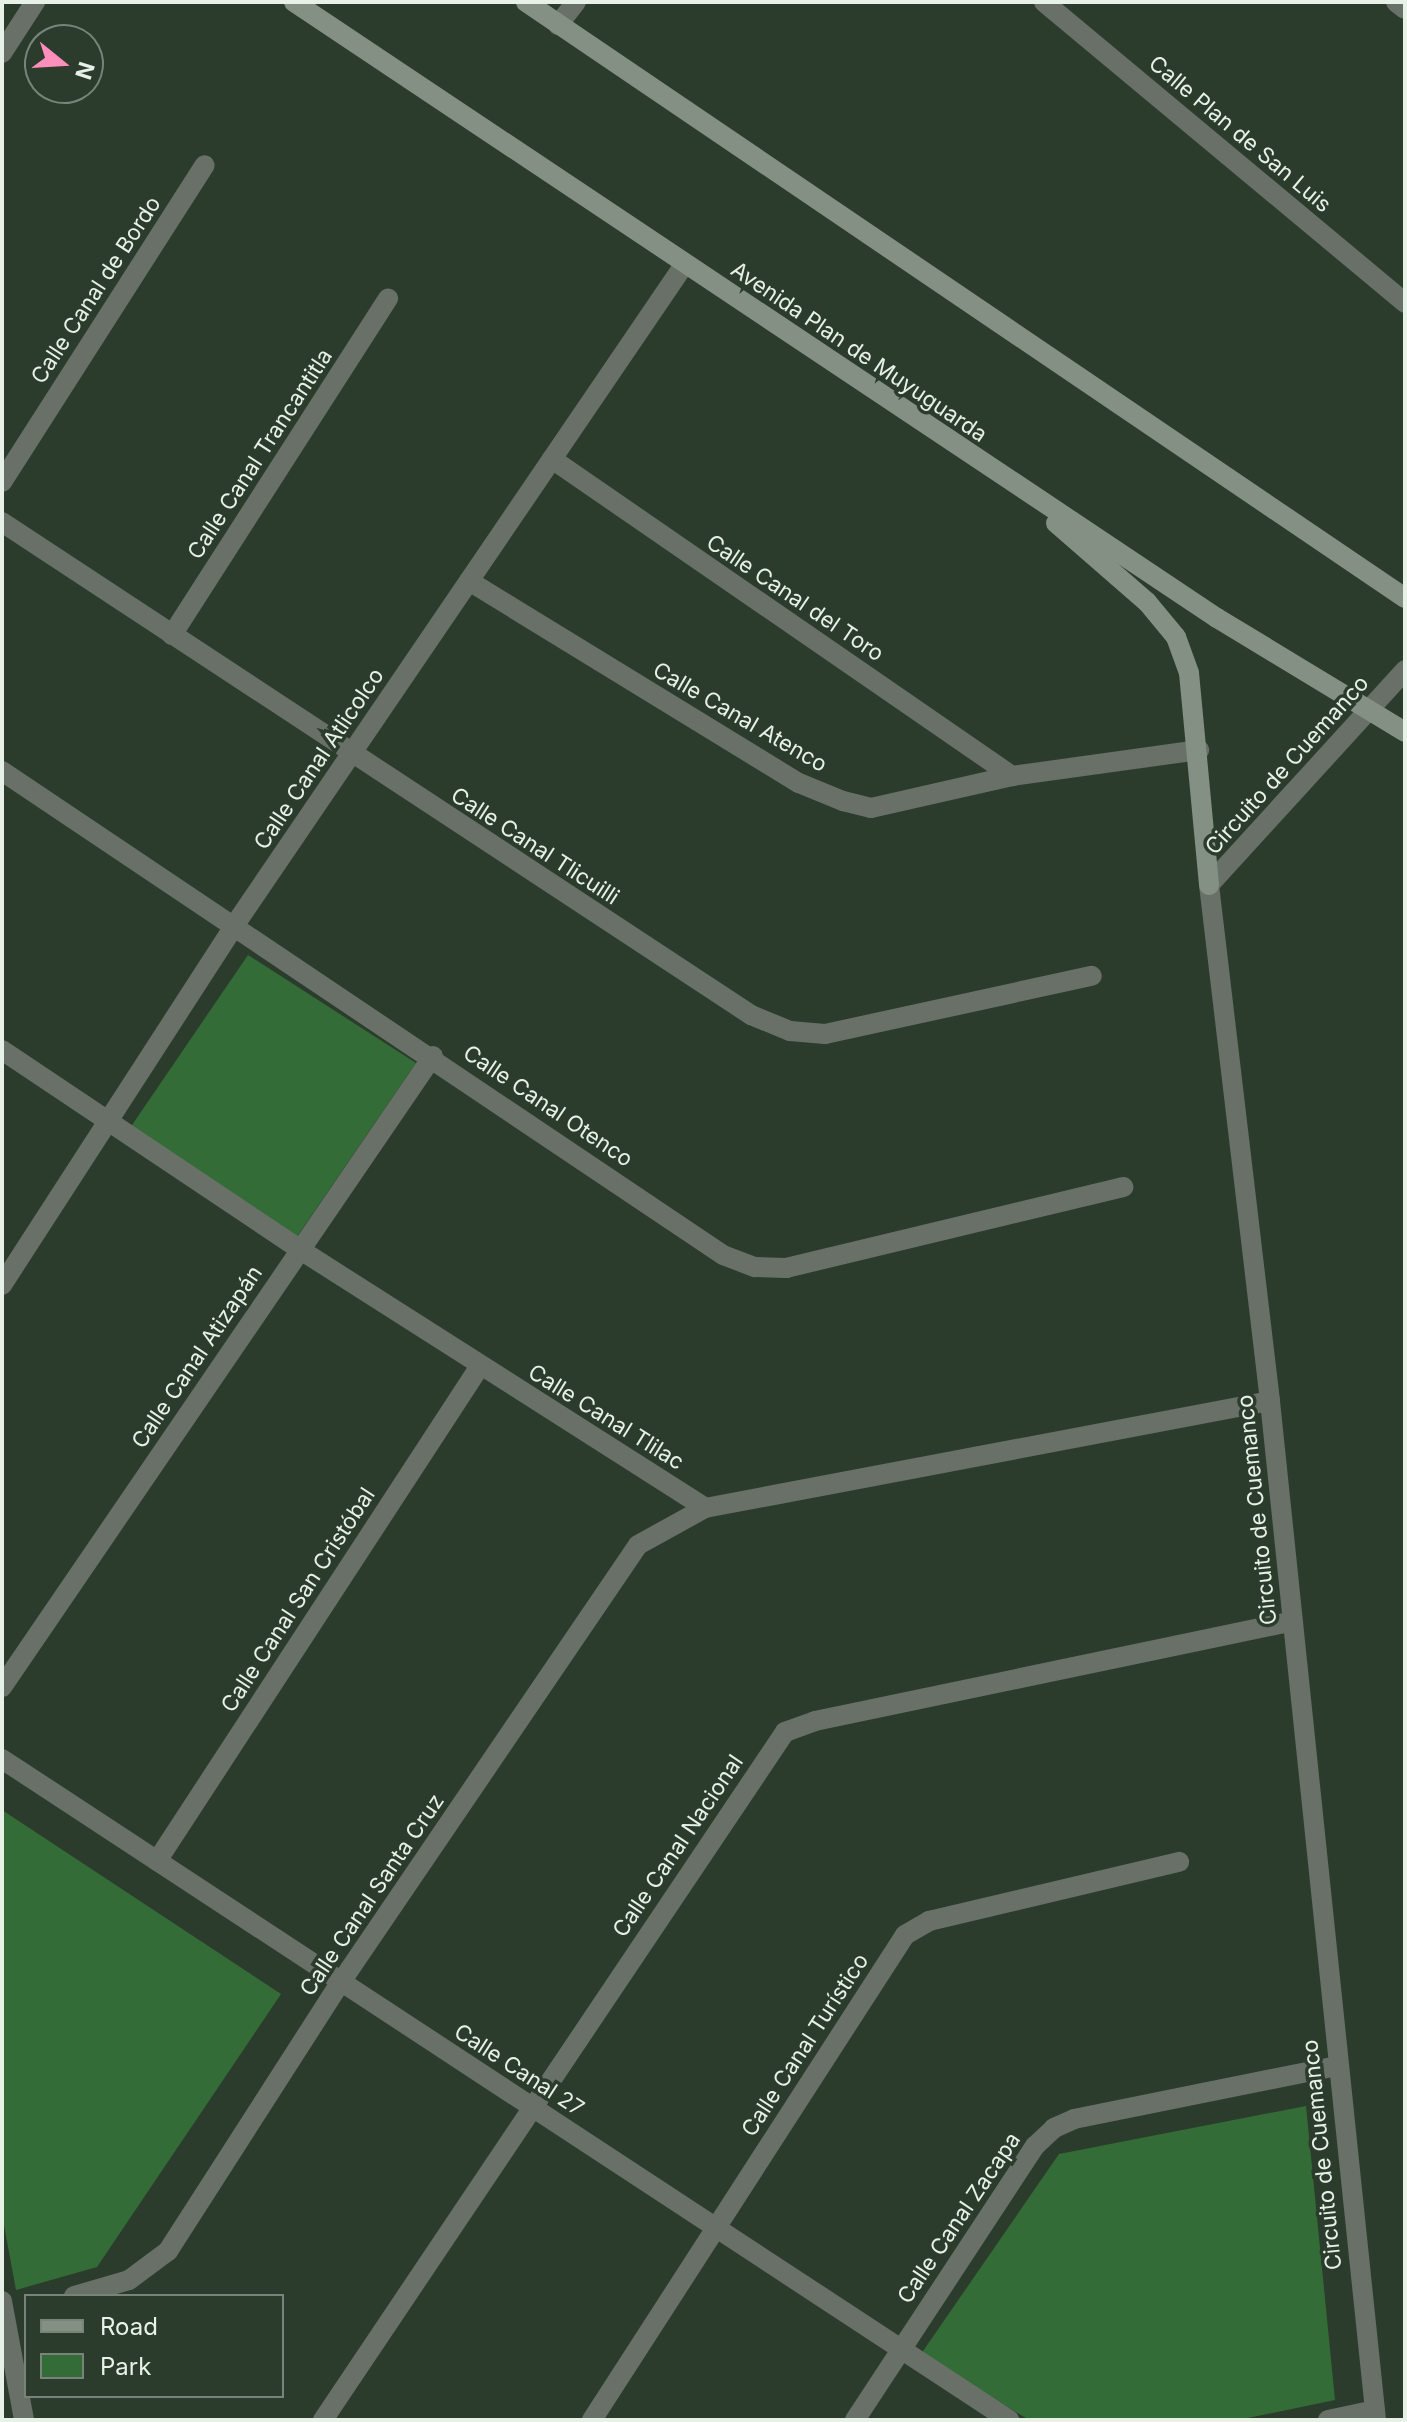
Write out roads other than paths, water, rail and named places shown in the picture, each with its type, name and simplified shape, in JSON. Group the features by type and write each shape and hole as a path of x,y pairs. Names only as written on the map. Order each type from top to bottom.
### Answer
{"main road":[{"name":"Avenida Plan de Muyuguarda","path":"294,2 1217,618 1405,732"},
{"path":"526,2 1405,598"},
{"path":"1019,487 1147,602 1176,637 1189,673 1199,750 1209,885"}],"street":[{"path":"2,53 35,2"},
{"path":"558,25 576,2"},
{"name":"Calle Plan de San Luis","path":"1044,2 1405,303"},
{"path":"1396,2 1405,9"},
{"name":"Calle Canal de Bordo","path":"2,482 205,165"},
{"name":"Calle Canal Atlicolco","path":"2,1285 234,926 684,265"},
{"name":"Calle Canal Trancantitla","path":"172,635 388,298"},
{"name":"Calle Canal del Toro","path":"552,459 1012,776"},
{"name":"Calle Canal Tlicuilli","path":"2,522 751,1015 790,1031 825,1034 1092,976"},
{"name":"Calle Canal Atenco","path":"469,581 799,783 843,801 871,808 1012,776 1199,750"},
{"name":"Circuito de Cuemanco","path":"1375,2415 1336,2066 1270,1401 1209,885 1371,712 1405,670"},
{"name":"Calle Canal Otenco","path":"2,771 433,1056 723,1255 755,1267 786,1268 1123,1187"},
{"name":"Calle Canal Tlilac","path":"2,1050 299,1249 705,1508"},
{"name":"Calle Canal Atizapán","path":"2,1687 433,1056"},
{"name":"Calle Canal San Cristóbal","path":"157,1861 480,1366"},
{"path":"705,1508 1270,1401"},
{"name":"Calle Canal Santa Cruz","path":"81,2294 129,2280 168,2251 341,1982 638,1545 705,1508"},
{"name":"Calle Canal Nacional","path":"323,2420 785,1732 815,1721 1293,1621"},
{"name":"Calle Canal 27","path":"2,1759 898,2351 1009,2420"},
{"name":"Calle Canal Turístico","path":"592,2420 905,1935 929,1921 1179,1862"},
{"name":"Calle Canal Zacapa","path":"855,2420 1035,2146 1054,2128 1074,2119 1336,2066"},
{"path":"24,2310 3,2311 24,2420"},
{"path":"1328,2420 1375,2415"}]}
